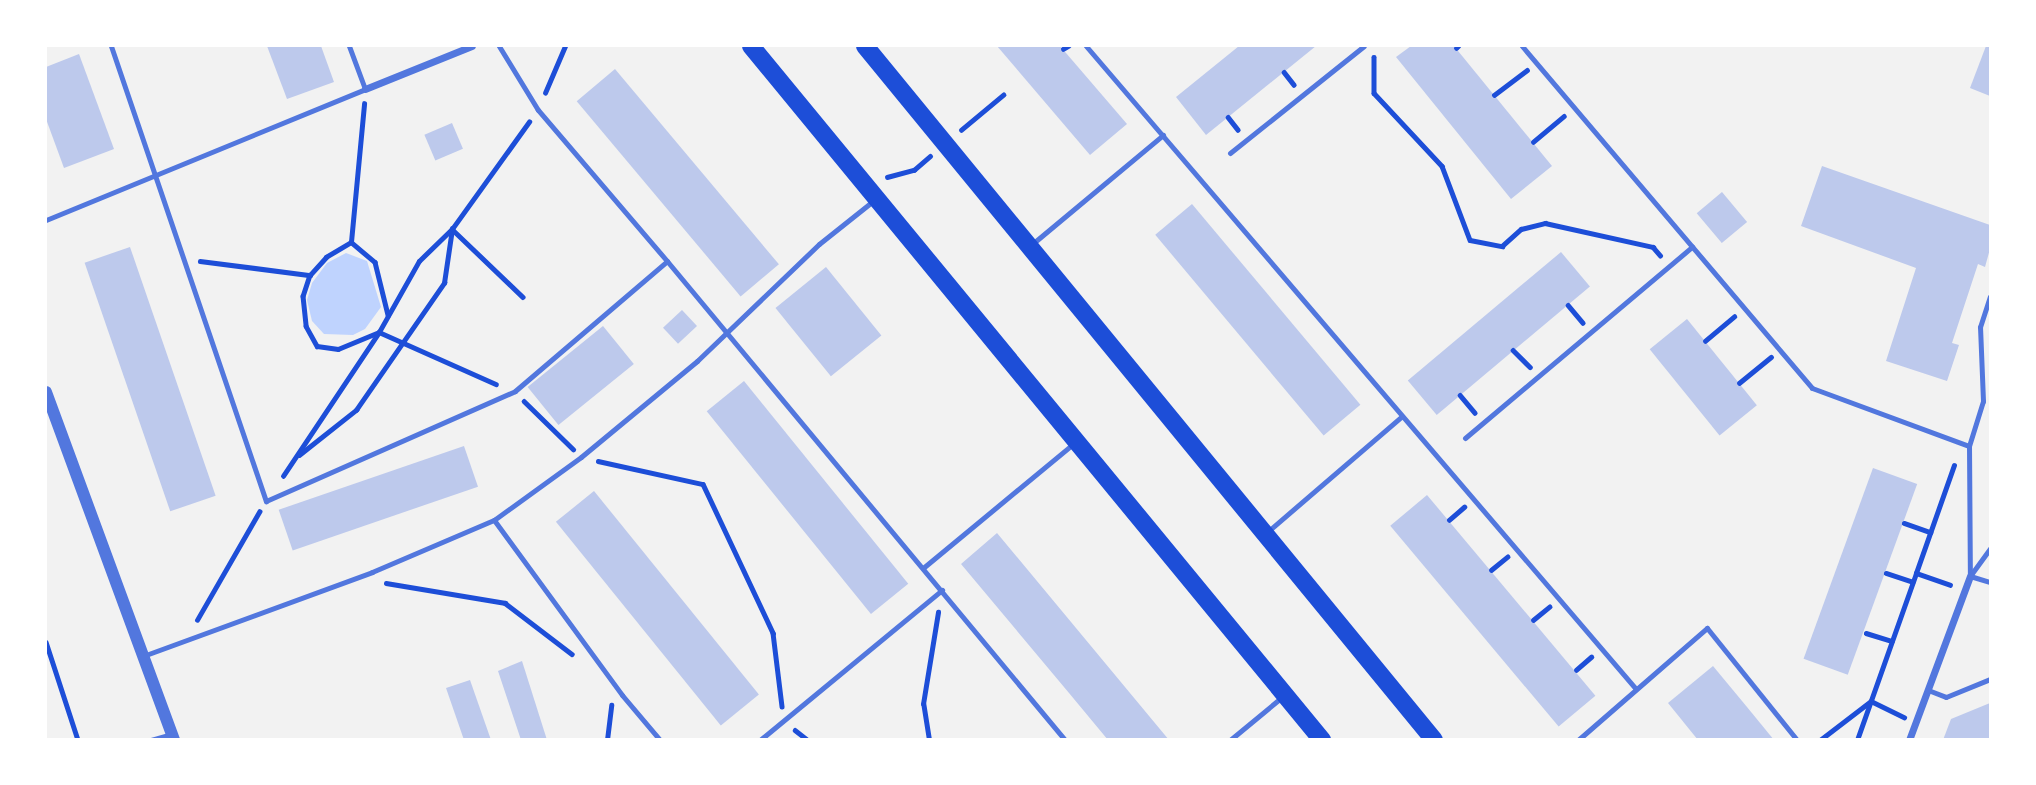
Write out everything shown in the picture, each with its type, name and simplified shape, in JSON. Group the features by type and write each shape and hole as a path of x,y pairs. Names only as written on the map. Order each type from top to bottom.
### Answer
{"main road":[{"path":"751,46 1322,740"},
{"path":"865,46 1434,740"}],"street":[{"path":"365,89 472,46"},
{"path":"46,392 173,736"},
{"path":"1909,740 1970,576"}],"lane":[{"path":"111,46 157,174 266,501 515,391 667,261"},
{"path":"46,220 365,89 349,46"},
{"path":"499,46 538,110 729,333 1065,740"},
{"path":"1086,46 1636,689"},
{"path":"1230,153 1364,46"},
{"path":"1522,46 1812,388 1969,446"},
{"path":"1029,246 1163,135"},
{"path":"143,656 185,643 372,572 494,520 581,457 729,333 819,244 876,200"},
{"path":"1465,438 1692,247"},
{"path":"1970,576 1969,446 1983,401 1980,327 1990,297"},
{"path":"1265,534 1402,416"},
{"path":"923,568 1076,442"},
{"path":"494,520 622,695 660,740"},
{"path":"1970,576 1990,548"},
{"path":"1970,576 1990,582"},
{"path":"760,740 942,590"},
{"path":"1578,740 1707,628 1797,740"},
{"path":"1928,690 1946,697 1990,679"},
{"path":"1230,740 1285,695"},
{"path":"152,740 173,736"}],"path":[{"path":"185,643 266,501 379,332 419,261 452,229 538,110 565,46"},
{"path":"1374,46 1374,93 1442,166 1470,240 1502,246 1521,229 1545,223 1653,247 1669,265"},
{"path":"1494,95 1536,62"},
{"path":"351,242 365,89"},
{"path":"961,130 1003,95"},
{"path":"1533,142 1574,108"},
{"path":"887,177 914,170 931,156"},
{"path":"452,229 523,297"},
{"path":"296,458 356,410 444,282 452,229"},
{"path":"351,242 326,257 310,275 303,296 306,326 317,346 338,349 379,332 515,391 581,457 703,484 773,633 784,721"},
{"path":"351,242 375,262 388,315"},
{"path":"185,259 310,275"},
{"path":"1568,305 1591,332"},
{"path":"1705,341 1744,309"},
{"path":"1513,350 1539,376"},
{"path":"1739,383 1778,351"},
{"path":"1460,395 1484,422"},
{"path":"1857,740 1961,443"},
{"path":"1903,523 1930,532"},
{"path":"372,572 386,583 505,603 573,655"},
{"path":"1886,573 1913,582"},
{"path":"1916,573 1965,590"},
{"path":"929,740 923,704 942,590"},
{"path":"1866,633 1892,642"},
{"path":"46,642 78,740"},
{"path":"1871,701 1916,722"},
{"path":"1820,740 1871,701"},
{"path":"607,740 611,703"}],"water":[{"path":"346,253 367,261 381,307 365,329 353,335 324,334 312,321 307,300 312,283 327,263"}],"building":[{"path":"267,46 321,46 334,82 287,99"},
{"path":"997,46 1060,46 1127,124 1090,155"},
{"path":"1239,46 1316,46 1206,135 1176,97"},
{"path":"1411,46 1454,46 1552,166 1511,199 1396,57"},
{"path":"1986,46 1990,46 1990,96 1970,88"},
{"path":"79,54 114,149 64,168 46,119 46,67"},
{"path":"615,69 779,264 741,296 577,101"},
{"path":"452,123 463,149 435,160 424,135"},
{"path":"1822,166 1990,225 1990,249 1985,267 1978,264 1952,343 1959,345 1947,381 1886,361 1916,268 1801,226"},
{"path":"1722,192 1747,222 1722,243 1697,213"},
{"path":"1192,204 1360,405 1324,436 1155,235"},
{"path":"130,247 216,496 170,511 85,263"},
{"path":"1561,252 1590,286 1437,415 1408,381"},
{"path":"826,267 881,335 831,376 775,308"},
{"path":"682,310 697,326 678,344 663,328"},
{"path":"1687,319 1757,405 1720,435 1650,349"},
{"path":"603,326 634,364 558,425 528,387"},
{"path":"744,381 908,584 871,614 707,411"},
{"path":"464,446 478,487 293,550 279,510"},
{"path":"1873,468 1917,484 1848,675 1804,659"},
{"path":"594,491 759,695 721,725 556,522"},
{"path":"1427,495 1595,696 1559,727 1390,526"},
{"path":"997,533 1169,740 1108,740 961,564"},
{"path":"522,661 547,740 521,740 498,671"},
{"path":"1713,666 1774,740 1698,740 1668,703"},
{"path":"470,680 491,740 464,740 446,688"},
{"path":"1990,703 1990,740 1943,740 1951,719"}]}
